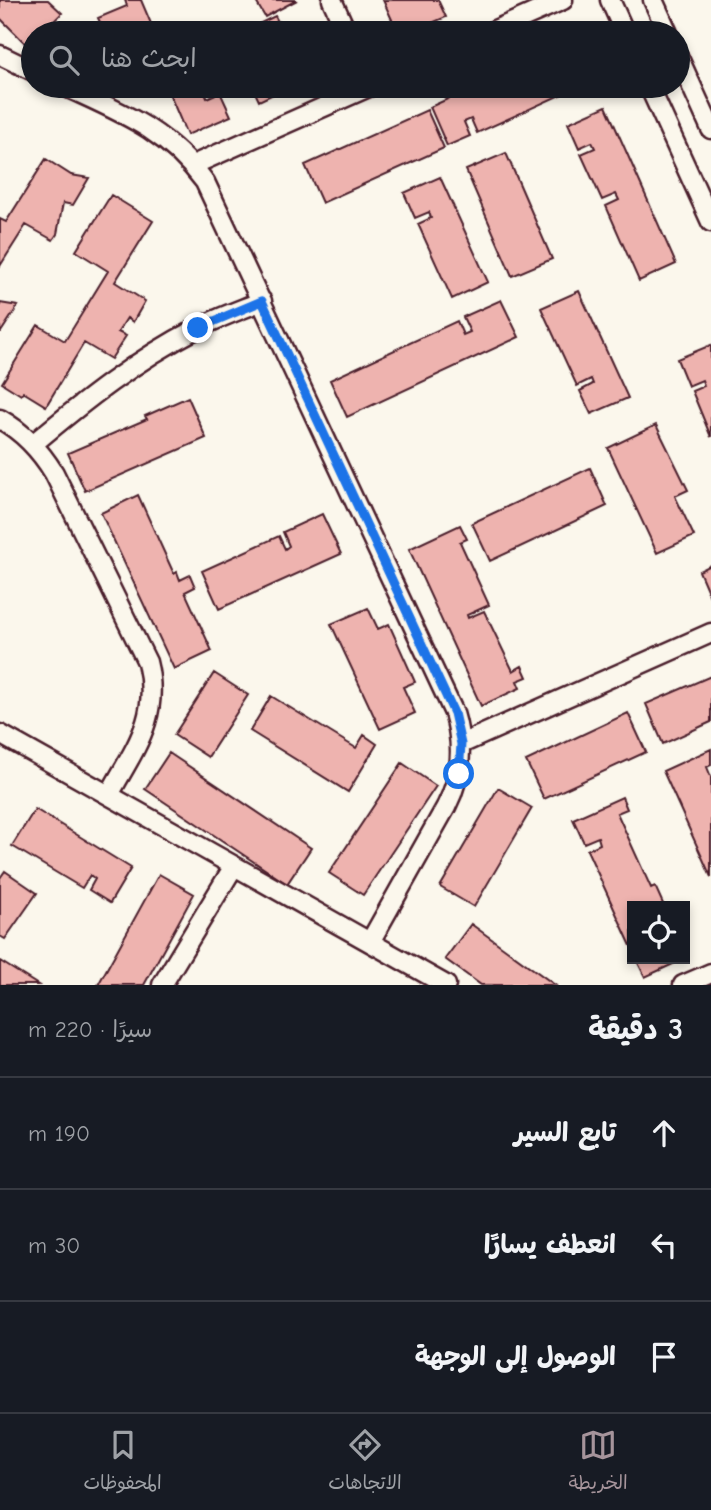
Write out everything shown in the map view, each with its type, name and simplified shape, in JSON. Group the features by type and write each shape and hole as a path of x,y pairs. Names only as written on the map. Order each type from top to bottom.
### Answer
{"street":[{"path":"331,0 341,21"},
{"path":"515,21 563,0"},
{"path":"610,0 620,21"},
{"path":"653,0 662,21"},
{"path":"0,55 21,65"},
{"path":"690,83 711,130"},
{"path":"89,98 150,128 179,150 205,182 454,713 461,744 459,774 451,797 370,942"},
{"path":"193,165 344,98"},
{"path":"654,98 711,222"},
{"path":"33,444 130,368 198,328 262,301"},
{"path":"0,419 23,434 54,472 141,649 150,677 151,705 145,731 109,795"},
{"path":"461,744 711,634"},
{"path":"0,734 446,985"},
{"path":"162,985 234,866"},
{"path":"683,985 711,972"}],"building":[{"path":"0,0 48,0 62,13 54,21 21,21 21,39 0,18"},
{"path":"125,0 141,0 150,21 99,21 98,18 127,6"},
{"path":"255,0 297,0 265,17"},
{"path":"383,0 438,0 446,17 436,21 393,21"},
{"path":"275,16 278,21 265,21"},
{"path":"171,98 223,98 231,116 187,135"},
{"path":"450,98 554,98 477,133 471,119 464,122 470,136 447,146 430,107"},
{"path":"606,106 676,264 639,281 606,206 619,200 616,194 602,200 581,154 595,148 592,142 579,148 568,123"},
{"path":"427,110 444,148 322,203 305,165"},
{"path":"506,153 552,259 512,276 466,170"},
{"path":"46,159 71,175 89,178 73,205 63,203 57,234 53,240 26,225 0,266 0,219 6,222"},
{"path":"440,177 488,282 452,299 418,224 431,218 429,212 415,218 404,193"},
{"path":"111,195 153,221 115,282 145,301 133,322 127,318 118,332 126,336 111,359 84,343 46,406 2,383 38,325 65,341 108,271 76,251"},
{"path":"579,291 628,398 591,414 580,391 593,384 591,379 577,386 541,308"},
{"path":"501,300 519,337 347,417 330,380 457,321 463,335 470,332 463,317"},
{"path":"0,303 18,306 1,332 0,332"},
{"path":"711,345 711,437 692,391 704,386 702,380 688,386 677,359"},
{"path":"188,397 206,438 85,491 68,453 147,419 145,416"},
{"path":"656,425 688,490 675,496 694,536 657,553 608,448"},
{"path":"590,468 607,506 490,561 472,523"},
{"path":"138,495 174,574 177,572 180,580 190,575 195,587 185,592 212,651 174,669 101,513"},
{"path":"322,514 341,554 219,609 202,571 279,536 285,549 289,546 283,532"},
{"path":"460,525 467,539 460,542 489,605 467,615 468,618 484,611 513,671 522,666 527,677 517,681 520,688 481,706 409,549"},
{"path":"711,565 711,599 699,571"},
{"path":"368,608 378,629 389,624 415,682 403,687 415,713 380,729 331,624"},
{"path":"214,673 248,695 208,757 174,735"},
{"path":"711,676 711,722 663,744 646,704"},
{"path":"271,696 356,748 364,735 377,744 348,792 250,731"},
{"path":"628,713 646,752 544,799 526,761"},
{"path":"711,749 711,765 707,767 711,777 711,877 663,771"},
{"path":"169,753 311,848 287,884 145,789"},
{"path":"402,763 436,786 363,895 329,873"},
{"path":"498,788 532,808 474,907 440,887"},
{"path":"622,797 627,809 617,813 651,888 655,886 662,901 627,901 627,937 587,850 600,844 598,837 584,843 573,819"},
{"path":"35,809 131,868 110,903 89,890 95,879 90,875 82,888 12,846"},
{"path":"5,871 37,893 5,939 0,936 0,878"},
{"path":"159,874 194,894 144,985 98,985"},
{"path":"471,924 555,985 481,985 445,959"},
{"path":"0,961 38,985 0,985"},
{"path":"638,964 673,964 645,977"}],"route":[{"path":"198,328 262,301 454,713 461,744 459,774"}]}
